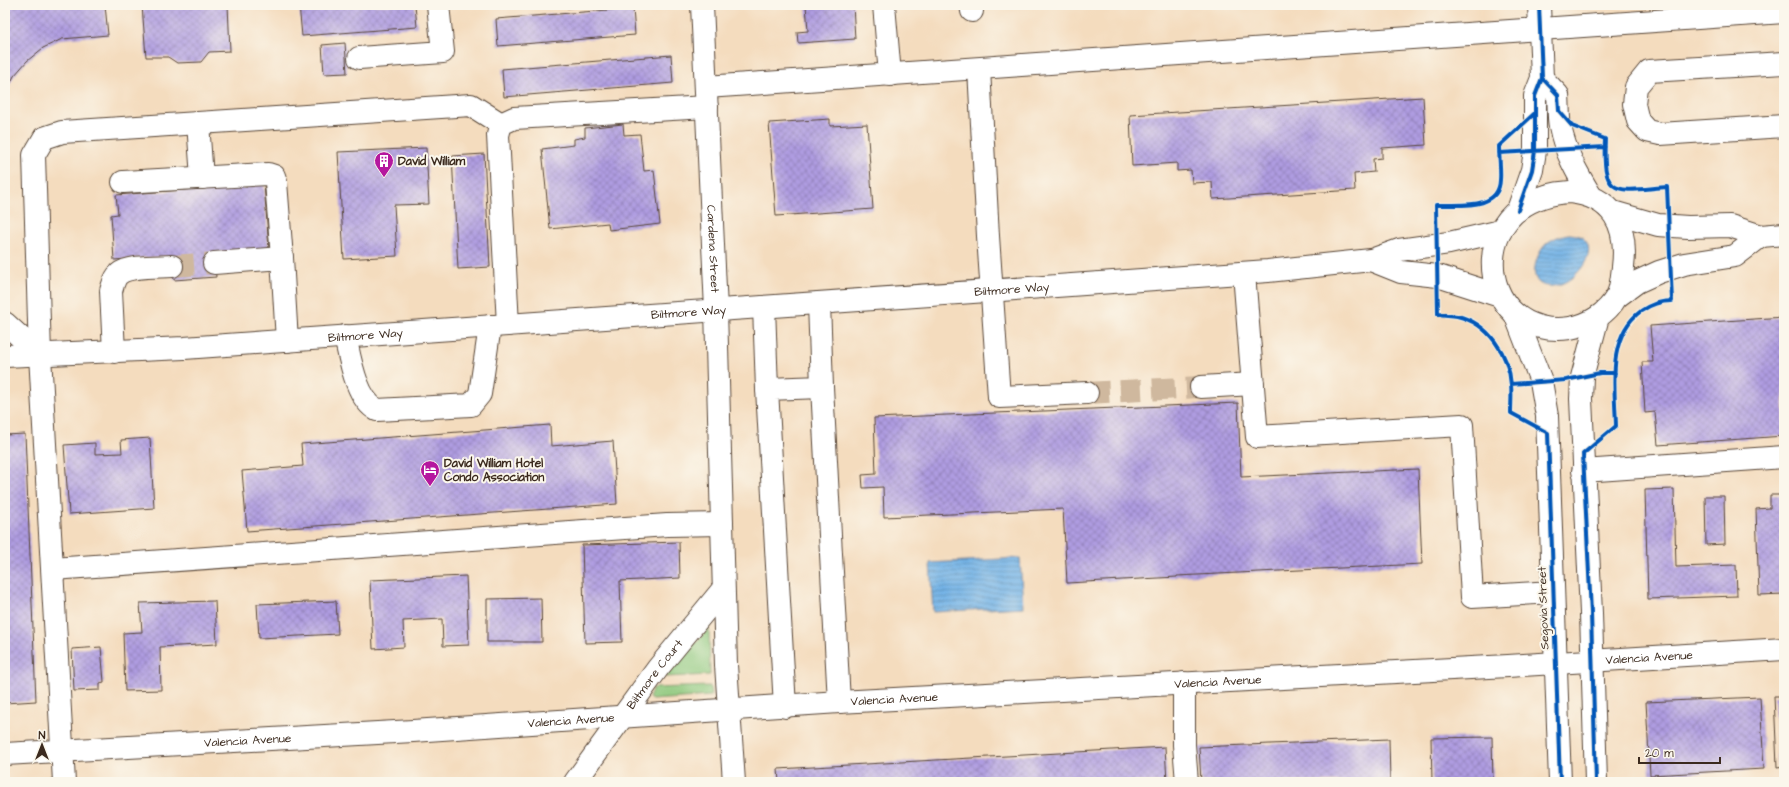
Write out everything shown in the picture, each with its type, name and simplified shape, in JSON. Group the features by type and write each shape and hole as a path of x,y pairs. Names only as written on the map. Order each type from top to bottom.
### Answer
{"street":[{"path":"359,58 443,52 438,5"},
{"name":"Cardena Street","path":"702,5 716,310 726,665 730,710"},
{"path":"884,5 890,75"},
{"path":"1518,210 1534,161 1536,140 1535,96 1542,78 1539,5"},
{"path":"345,336 357,383 370,406 377,410 471,405 480,394 499,325 498,135 501,124 514,118 890,75 1784,12"},
{"path":"1784,63 1649,71 1636,87 1634,104 1638,121 1647,130 1660,134 1784,126"},
{"path":"979,69 999,398 1087,393"},
{"path":"1542,78 1558,95 1559,124 1566,149 1576,171 1591,196 1613,212 1658,225 1688,227 1730,226 1761,236 1784,234"},
{"path":"64,782 40,355 34,155 44,138 62,132 471,105 501,124"},
{"path":"198,123 202,178"},
{"path":"123,182 268,174 274,176 276,182 287,340"},
{"path":"1591,196 1570,192 1556,193 1532,201 1518,210 1508,220 1501,231 1495,245 1493,257 1494,278 1500,296 1515,314 1530,324 1551,329 1587,324 1598,317 1618,296 1646,277 1684,264 1735,256 1761,236"},
{"path":"1613,212 1619,221 1624,244 1622,272 1618,296"},
{"name":"Biltmore Way","path":"5,356 114,352 1244,273 1371,260 1399,250 1449,243 1501,231"},
{"path":"214,263 282,258"},
{"name":"Biltmore Way","path":"1371,260 1401,272 1438,276 1500,296"},
{"path":"114,352 111,291 113,282 118,274 127,269 172,266"},
{"path":"1244,273 1257,437 1462,425 1472,597 1553,592"},
{"path":"820,303 822,387 839,702"},
{"path":"764,307 784,707"},
{"name":"Segovia Street","path":"1515,314 1541,381 1547,416 1560,782"},
{"path":"1596,782 1581,399 1582,377 1598,317"},
{"path":"5,323 40,355"},
{"path":"1201,387 1253,384"},
{"path":"767,389 822,387"},
{"path":"1583,471 1784,457"},
{"path":"53,569 659,526 722,524"},
{"name":"Biltmore Court","path":"576,782 621,717 658,668 723,589"},
{"name":"Valencia Avenue","path":"5,754 62,752 784,707 839,702 1784,649"},
{"path":"1184,683 1184,745 1187,782"},
{"path":"730,710 734,782"}],"green space":[{"path":"709,628 710,675 665,677"},
{"path":"710,686 711,696 652,700 649,698 653,688"}],"water":[{"path":"1569,234 1580,237 1587,242 1589,250 1586,259 1574,276 1564,283 1553,286 1544,286 1538,282 1535,277 1536,263 1542,248 1552,240"},
{"path":"1020,558 1023,607 933,612 930,563"}],"building":[{"path":"5,5 105,5 108,35 62,39 43,48 27,61 14,76 5,94"},
{"path":"142,5 228,5 230,51 209,52 201,62 177,63 168,57 146,57"},
{"path":"299,5 415,5 417,27 302,36"},
{"path":"566,5 591,5 591,6 567,8"},
{"path":"806,5 853,5 855,39 798,43 797,32 808,31"},
{"path":"633,8 635,35 498,46 496,19"},
{"path":"345,43 347,73 324,74 322,45"},
{"path":"671,55 673,83 504,97 502,69"},
{"path":"1423,97 1426,145 1382,148 1382,158 1373,159 1374,172 1354,174 1355,190 1213,199 1212,182 1192,183 1191,170 1177,171 1177,163 1132,166 1130,115"},
{"path":"830,119 830,126 867,124 873,209 776,216 769,123"},
{"path":"623,124 624,135 640,134 644,171 654,170 660,224 609,230 608,223 550,229 542,149 574,145 574,139 585,137 585,128"},
{"name":"David William","path":"426,148 429,204 394,205 397,256 344,259 338,152"},
{"path":"484,154 490,267 458,269 452,156"},
{"path":"264,184 269,249 214,253 216,277 174,280 172,261 169,256 114,260 111,215 118,214 116,195"},
{"path":"5,188 8,203 5,203"},
{"path":"1784,317 1784,436 1658,445 1655,412 1645,413 1642,362 1653,362 1650,326"},
{"path":"1238,403 1241,477 1418,469 1422,564 1067,583 1063,509 884,517 883,487 863,488 862,475 876,474 874,418"},
{"name":"David William Hotel Condo Association","path":"550,425 551,446 613,441 617,504 247,531 242,471 303,466 301,444"},
{"path":"25,434 36,701 5,703 5,435"},
{"path":"150,438 154,508 69,514 64,445 95,443 95,454 122,453 121,440"},
{"path":"1674,489 1676,567 1736,565 1737,596 1648,599 1645,490"},
{"path":"1770,495 1784,495 1784,594 1759,595 1756,509 1770,508"},
{"path":"1705,496 1724,496 1725,544 1706,545"},
{"path":"679,542 680,578 620,581 622,642 585,643 582,545"},
{"path":"466,576 469,645 443,646 442,619 403,621 404,647 373,649 370,580"},
{"path":"541,598 542,642 487,642 487,599"},
{"path":"215,601 217,644 160,647 161,690 125,691 123,633 142,632 140,603"},
{"path":"336,601 338,634 259,638 257,604"},
{"path":"101,647 104,682 100,683 100,690 74,691 72,649"},
{"path":"1774,696 1784,696 1784,766 1777,767"},
{"path":"1760,697 1764,769 1650,775 1646,702"},
{"path":"1492,737 1493,782 1432,782 1431,738"},
{"path":"1389,739 1390,782 1201,782 1199,747"},
{"path":"1165,747 1167,782 779,782 778,769"},
{"path":"467,779 467,782 441,782 441,781"}],"tunnel":[{"path":"172,266 214,263"},
{"path":"1087,393 1201,387"}],"cycle path":[{"path":"1518,210 1532,170 1535,151 1535,96 1542,78 1539,5"},
{"path":"1542,78 1558,95 1559,111 1572,126 1605,139 1606,172 1610,182 1616,187 1635,190 1667,187 1672,301 1656,303 1648,306 1630,322 1622,335 1617,349 1615,364 1614,380 1616,426 1583,454 1591,613 1596,782"},
{"path":"1535,113 1499,146 1500,180 1498,190 1493,197 1476,204 1436,205 1438,314 1457,316 1468,320 1478,325 1487,333 1501,351 1506,362 1511,385 1511,413 1548,433 1560,782"},
{"path":"1499,153 1605,147"},
{"path":"1511,384 1566,380 1600,373 1615,373"}],"place":[{"name":"David William","path":"384,178"},
{"name":"David William Hotel Condo Association","path":"430,487"}]}
